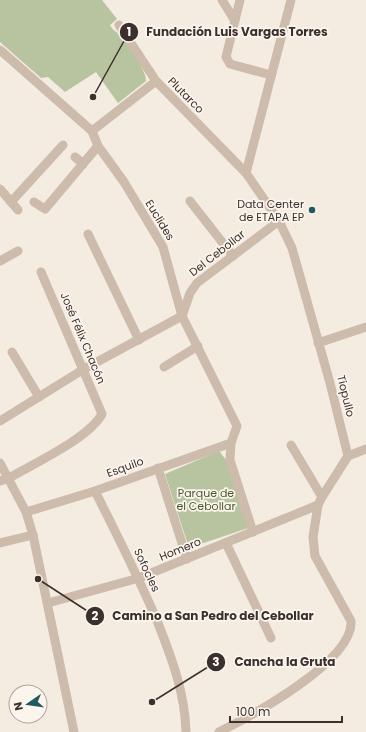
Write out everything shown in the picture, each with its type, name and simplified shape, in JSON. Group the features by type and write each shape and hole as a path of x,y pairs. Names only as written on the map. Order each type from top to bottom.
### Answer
{"street":[{"path":"222,0 235,21"},
{"path":"240,0 226,61 230,64 271,75"},
{"path":"291,0 246,172 279,221 292,248 318,343 366,327"},
{"name":"Plutarco","path":"119,26 156,81 246,172"},
{"name":"Euclides","path":"0,50 92,131 98,146 124,182 163,247 182,316 237,426 231,444 230,460 253,532"},
{"path":"92,131 156,81"},
{"path":"11,202 62,145"},
{"path":"34,202 45,209 98,146"},
{"path":"74,157 83,164"},
{"path":"1,191 18,210"},
{"path":"190,201 233,256"},
{"name":"Del Cebollar","path":"182,316 190,293 197,283 279,221"},
{"path":"88,234 139,340"},
{"path":"0,261 18,251"},
{"name":"José Félix Chacón","path":"9,478 76,439 98,422 102,414 84,369 41,272"},
{"path":"0,421 84,369 182,316"},
{"name":"Tiopullo","path":"318,343 330,383 348,456"},
{"path":"164,368 198,346"},
{"path":"12,352 39,397"},
{"name":"Esquilo","path":"26,512 95,491 231,444"},
{"path":"291,445 320,501"},
{"path":"219,732 254,715 295,688 332,657 347,640 351,628 351,621 315,556 313,537 320,501 348,456 366,449"},
{"path":"0,463 26,512 33,535 74,732"},
{"path":"158,468 187,559"},
{"path":"0,481 9,478"},
{"name":"Sofocles","path":"95,491 139,578 169,652 180,686 186,732"},
{"name":"Homero","path":"48,604 139,578 253,532 320,501"},
{"path":"0,543 33,535"},
{"path":"226,543 271,638"}],"green space":[{"path":"0,0 102,0 117,19 110,25 132,51 144,71 146,81 118,103 96,72 65,92 48,77 41,78 0,42"},
{"name":"Parque de el Cebollar","path":"219,451 227,461 248,528 189,548 165,474"}],"place":[{"name":"Fundación Luis Vargas Torres","path":"93,97"},
{"name":"Data Center de ETAPA EP","path":"312,210"},
{"name":"Camino a San Pedro del Cebollar","path":"38,579"},
{"name":"Cancha la Gruta","path":"152,702"}]}
